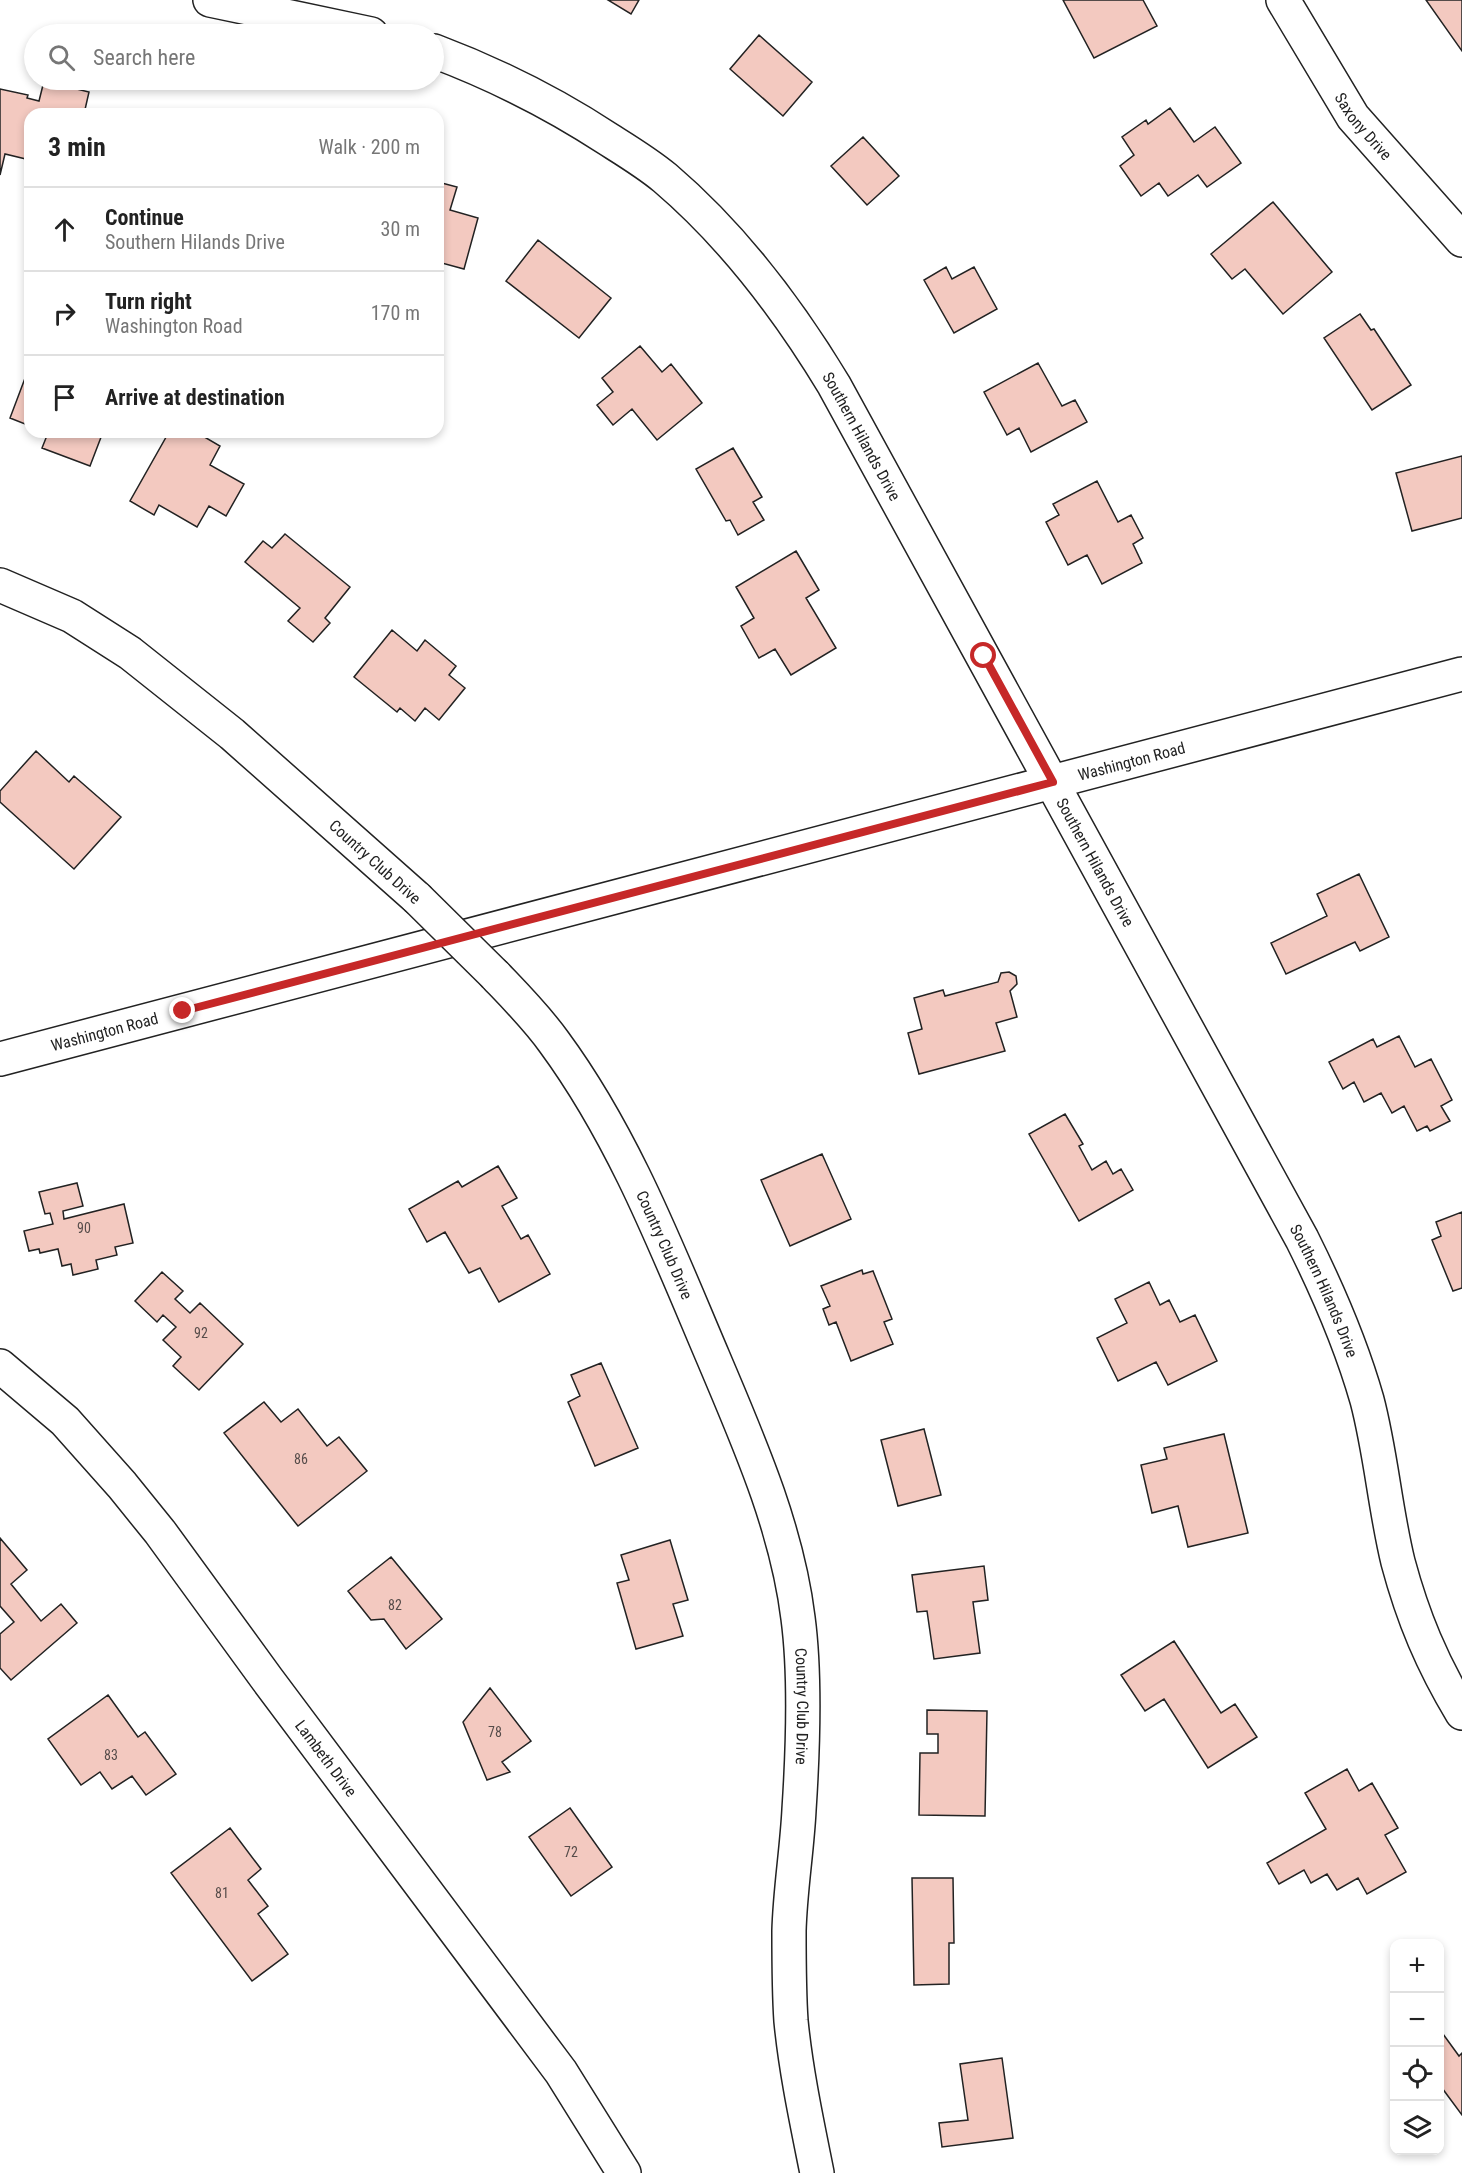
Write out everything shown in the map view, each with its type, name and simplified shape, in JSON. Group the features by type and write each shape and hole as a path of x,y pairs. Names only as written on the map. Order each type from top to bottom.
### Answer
{"street":[{"path":"210,0 324,24"},
{"name":"Saxony Drive","path":"1283,0 1353,117 1462,240"},
{"name":"Southern Hilands Drive","path":"444,55 508,82 577,118 663,177 698,208 747,263 804,336 834,385 1053,782 1297,1228 1330,1297 1367,1401 1398,1560 1410,1601 1424,1642 1462,1713"},
{"name":"Country Club Drive","path":"0,585 72,616 130,653 232,734 417,898 527,1008 555,1042 600,1113 635,1179 677,1272 767,1490 787,1560 798,1618 803,1711 800,1809 789,1930 792,2022 803,2101 817,2173"},
{"name":"Washington Road","path":"0,1059 1462,674"},
{"name":"Lambeth Drive","path":"0,1366 65,1421 160,1532 561,2072 624,2173"}],"building":[{"path":"608,0 639,0 631,14"},
{"path":"1063,0 1143,0 1157,26 1094,58"},
{"path":"1426,0 1462,0 1462,51"},
{"path":"759,35 812,82 783,116 730,69"},
{"path":"0,89 28,95 27,98 39,101 42,90 89,92 85,108 24,108 24,159 5,154 0,175"},
{"path":"1170,108 1194,142 1215,127 1241,163 1207,187 1198,175 1168,196 1159,183 1141,196 1120,166 1134,155 1122,137 1146,120 1148,124"},
{"path":"863,137 899,176 867,205 831,166"},
{"path":"444,184 457,187 450,210 478,218 464,269 444,264"},
{"path":"1273,202 1332,272 1283,314 1245,269 1232,279 1211,254"},
{"path":"538,240 611,298 579,338 506,281"},
{"path":"946,267 952,279 974,267 997,309 954,333 924,280"},
{"path":"1360,314 1371,330 1374,329 1411,385 1372,410 1324,338"},
{"path":"640,346 662,372 671,364 702,403 657,440 632,409 613,425 597,405 613,392 602,378"},
{"path":"1038,363 1062,406 1075,400 1087,422 1031,452 1019,428 1007,435 984,392"},
{"path":"24,381 24,424 10,418"},
{"path":"46,438 101,438 90,466 42,448"},
{"path":"166,438 206,438 220,446 210,465 244,484 226,516 209,506 197,527 159,505 154,515 130,501"},
{"path":"733,448 762,497 753,502 764,520 738,535 730,520 726,521 696,469"},
{"path":"1462,456 1462,518 1412,531 1396,473"},
{"path":"1097,481 1118,522 1131,515 1143,538 1133,544 1142,563 1102,584 1087,555 1068,565 1046,522 1059,515 1053,504"},
{"path":"285,534 350,587 325,618 330,623 313,642 288,621 300,608 245,562 263,541 272,548"},
{"path":"796,551 819,590 806,598 836,648 791,675 775,649 759,658 741,626 754,618 736,587"},
{"path":"392,630 417,651 425,640 456,666 449,675 465,688 439,720 425,708 415,721 400,708 397,712 354,677"},
{"path":"36,751 69,782 74,776 121,817 74,869 0,802 0,791"},
{"path":"1359,874 1389,937 1360,951 1355,942 1286,974 1271,943 1327,916 1317,894"},
{"path":"1009,972 1016,976 1017,984 1010,991 1017,1017 996,1023 1005,1051 919,1074 908,1033 922,1029 914,998 943,990 945,996 998,982 1001,973"},
{"path":"1399,1036 1415,1067 1431,1059 1452,1100 1441,1106 1450,1121 1430,1131 1427,1126 1417,1131 1404,1106 1392,1113 1381,1093 1364,1102 1354,1082 1343,1089 1329,1062 1373,1039 1377,1047"},
{"path":"1065,1114 1083,1144 1079,1146 1092,1170 1106,1161 1113,1174 1121,1169 1133,1190 1079,1221 1029,1134"},
{"path":"822,1154 851,1219 790,1246 761,1180"},
{"path":"498,1166 517,1198 502,1206 521,1239 528,1235 550,1274 499,1302 480,1268 469,1273 445,1232 427,1242 409,1209 458,1181 462,1187"},
{"path":"77,1183 83,1206 63,1211 64,1219 124,1204 133,1243 115,1247 117,1255 96,1260 98,1269 73,1275 71,1264 62,1266 58,1249 40,1253 39,1249 29,1251 24,1231 53,1224 50,1213 45,1214 39,1192"},
{"path":"1462,1212 1462,1288 1453,1291 1432,1240 1441,1236 1436,1222"},
{"path":"862,1270 863,1274 873,1271 892,1319 884,1322 893,1344 851,1361 836,1322 829,1325 823,1309 830,1306 821,1286"},
{"path":"162,1272 183,1291 175,1299 190,1313 200,1303 243,1344 199,1390 173,1366 181,1357 163,1340 176,1327 163,1315 157,1322 135,1301"},
{"path":"1149,1282 1160,1305 1169,1300 1180,1322 1195,1315 1217,1361 1168,1385 1156,1362 1118,1381 1097,1338 1127,1323 1115,1299"},
{"path":"601,1363 638,1448 595,1466 568,1402 580,1396 571,1375"},
{"path":"264,1402 281,1422 298,1409 327,1446 339,1437 367,1471 298,1526 224,1433"},
{"path":"924,1429 941,1495 898,1506 881,1440"},
{"path":"1224,1434 1248,1533 1188,1547 1178,1506 1152,1513 1141,1465 1167,1459 1164,1448"},
{"path":"0,1538 27,1570 11,1584 41,1621 61,1604 77,1623 11,1680 0,1668 0,1634 14,1622 0,1606"},
{"path":"670,1540 688,1600 673,1604 683,1636 636,1649 617,1583 629,1580 621,1555"},
{"path":"391,1557 442,1619 406,1649 384,1619 371,1620 348,1591"},
{"path":"984,1566 988,1600 973,1602 980,1653 934,1659 927,1611 917,1612 912,1575"},
{"path":"1174,1641 1221,1713 1235,1704 1257,1737 1208,1768 1164,1699 1145,1711 1121,1675"},
{"path":"490,1688 531,1741 502,1762 510,1772 487,1780 463,1722"},
{"path":"108,1695 138,1737 145,1732 176,1774 146,1795 132,1776 112,1789 100,1772 81,1785 48,1739"},
{"path":"927,1710 987,1711 985,1816 919,1815 920,1753 938,1753 938,1734 927,1734"},
{"path":"1347,1769 1359,1791 1372,1783 1398,1828 1385,1835 1406,1872 1367,1894 1358,1878 1337,1890 1327,1874 1311,1883 1304,1870 1279,1884 1267,1863 1326,1829 1305,1793"},
{"path":"570,1808 612,1867 571,1896 529,1837"},
{"path":"230,1828 261,1869 248,1880 268,1906 258,1914 288,1954 252,1981 171,1873"},
{"path":"912,1878 953,1878 954,1943 949,1943 949,1984 914,1985"},
{"path":"1444,2035 1459,2056 1462,2053 1462,2115 1444,2091"},
{"path":"1002,2058 1013,2138 942,2147 939,2123 968,2120 960,2064"}],"route":[{"path":"183,1011 1053,782 984,656"}]}
